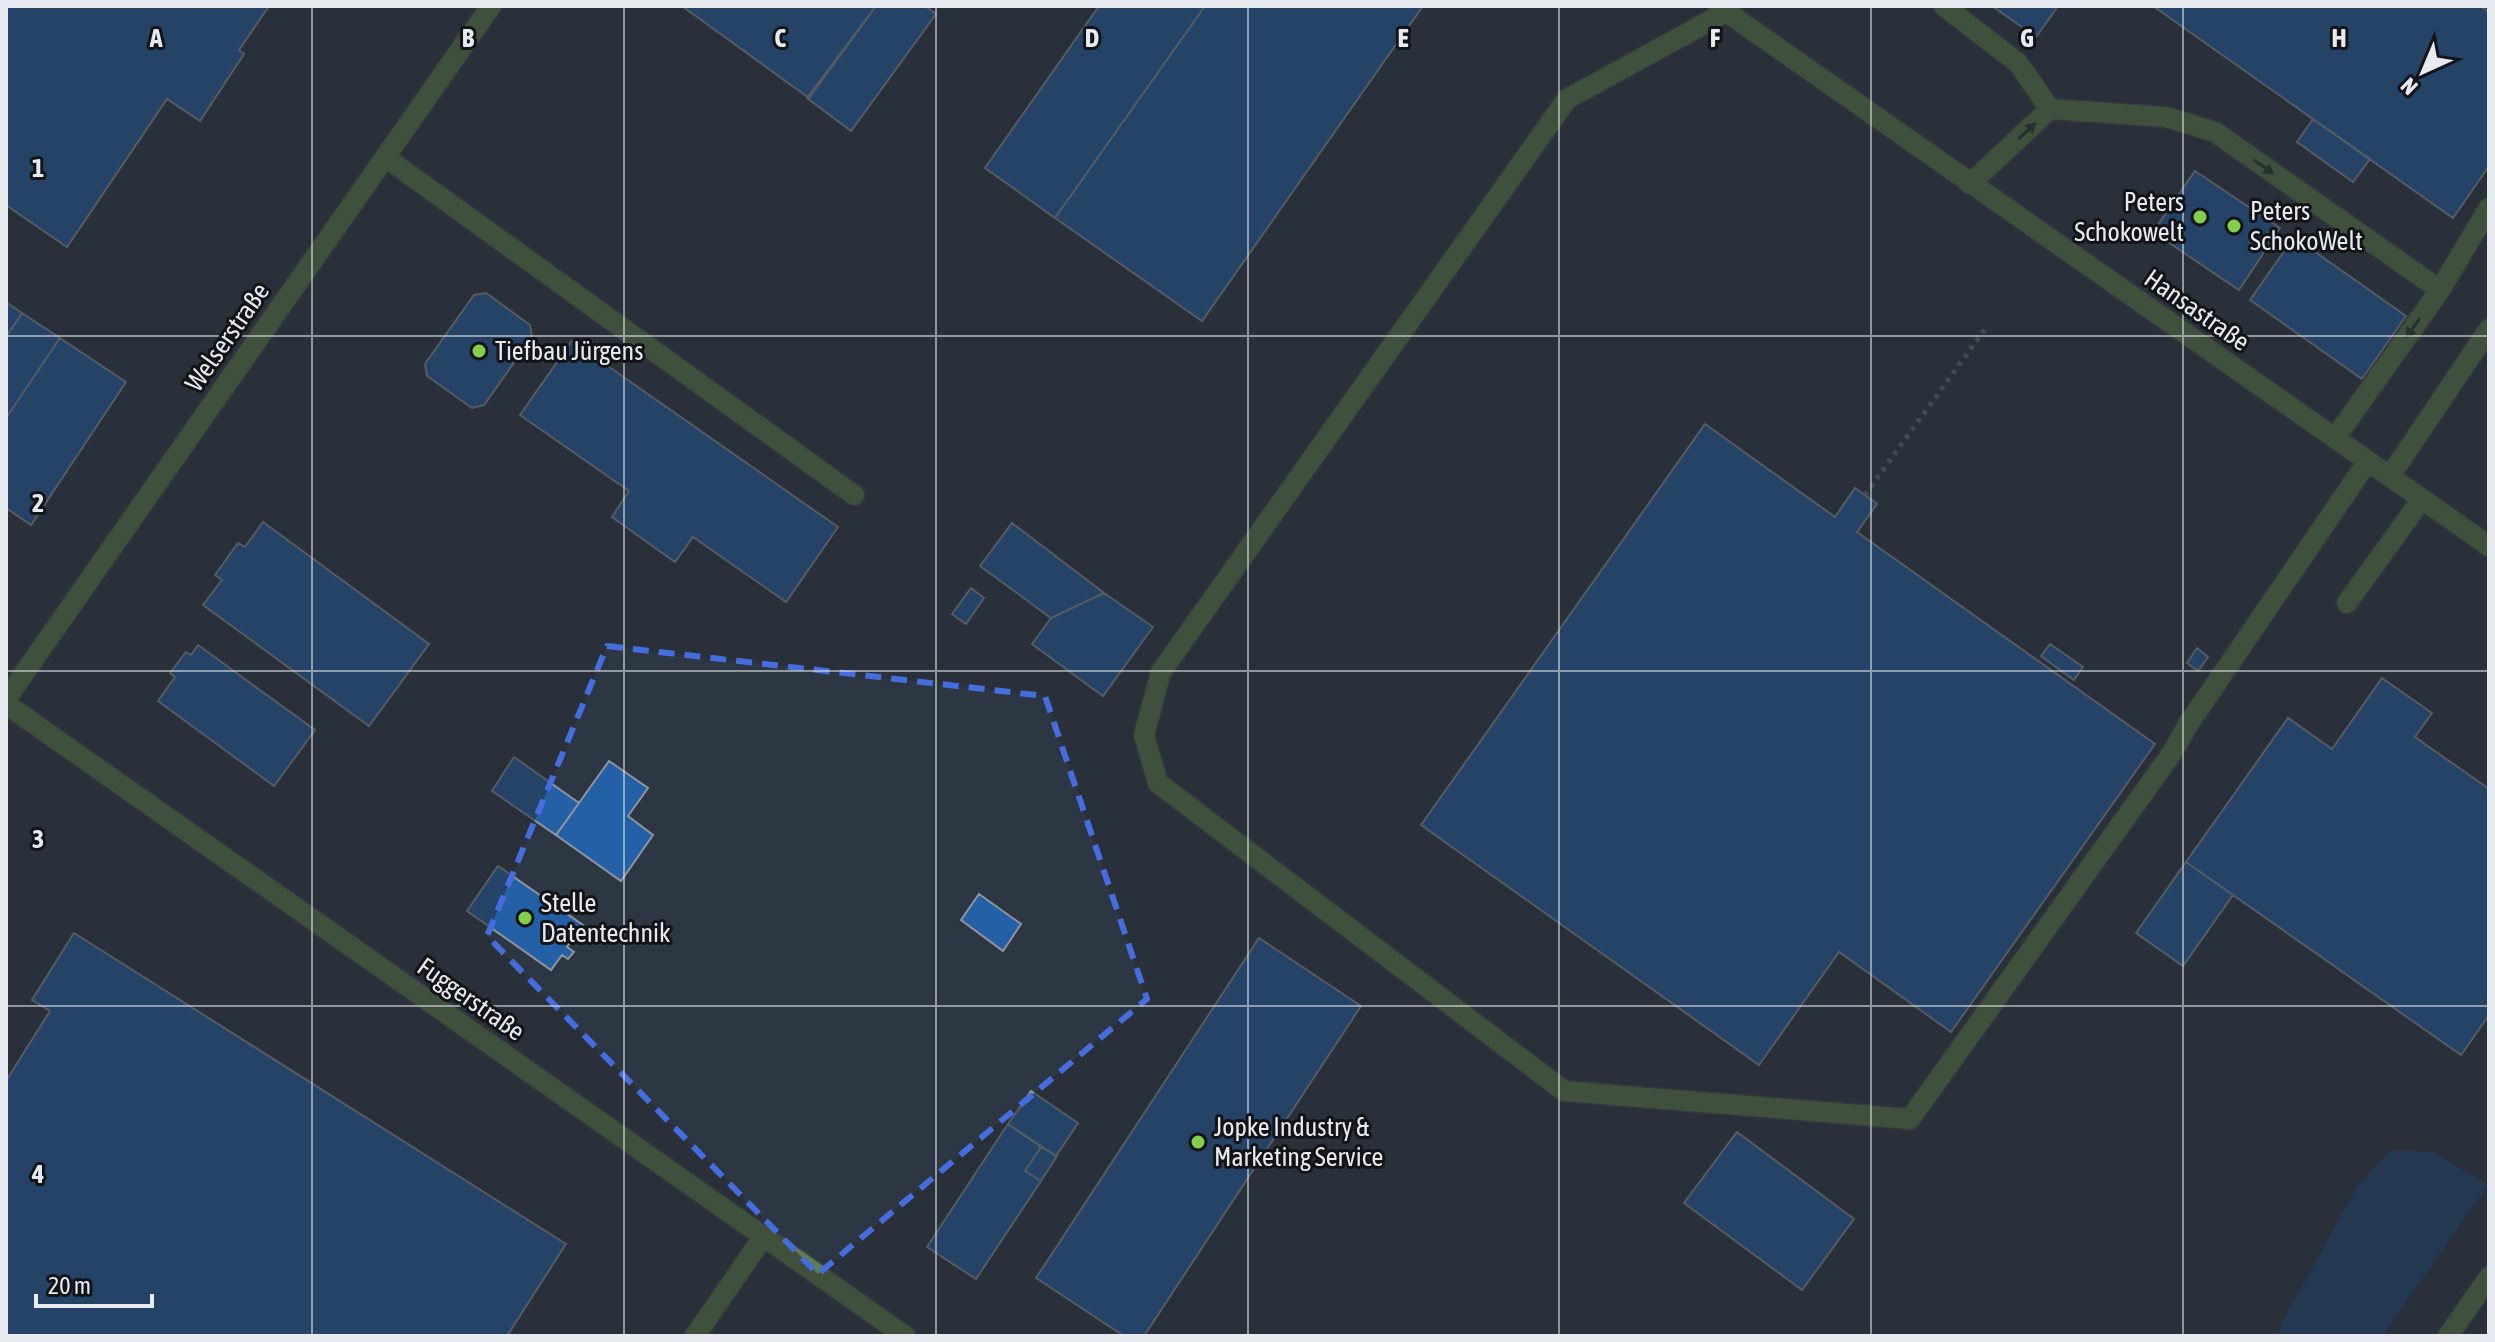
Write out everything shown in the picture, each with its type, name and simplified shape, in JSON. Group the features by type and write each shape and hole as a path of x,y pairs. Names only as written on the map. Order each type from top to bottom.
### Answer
{"street":[{"name":"Welserstraße","path":"6,701 491,6"},
{"path":"1944,6 2018,63 2050,109"},
{"path":"1725,8 1567,99 1161,672 1144,735 1158,783 1564,1091 1910,1119 2172,753 2192,718 2368,461"},
{"name":"Hansastraße","path":"1725,8 1970,184 2489,546"},
{"path":"1970,184 2050,109 2166,117 2215,132 2440,290"},
{"path":"385,157 854,495"},
{"path":"2336,437 2440,290 2489,208"},
{"path":"2390,476 2489,329"},
{"path":"2347,603 2422,499"},
{"name":"Fuggerstraße","path":"6,701 905,1336"},
{"path":"695,1336 764,1236"},
{"path":"2448,1336 2489,1277"}],"path":[{"path":"1865,495 1987,326"}],"highlighted area":[{"path":"607,646 1045,696 1147,999 818,1274 487,936"}],"shaded area":[{"path":"6,6 2489,6 2489,1336 6,1336"},
{"path":"2392,1150 2433,1152 2488,1185 2382,1336 2278,1336 2284,1319 2357,1186"}],"building":[{"path":"6,6 269,6 239,50 244,54 200,121 167,99 67,247 6,205"},
{"path":"682,6 876,6 809,98"},
{"path":"876,6 925,6 936,14 851,131 807,98"},
{"path":"1099,6 1205,6 1055,218 985,168"},
{"path":"1205,6 1423,6 1202,321 1055,218"},
{"path":"1992,6 2058,6 2036,37"},
{"path":"2153,6 2480,6 2489,12 2489,166 2453,218"},
{"path":"2313,119 2370,159 2353,182 2297,142"},
{"path":"2195,171 2280,228 2239,290 2153,232"},
{"path":"2294,237 2406,316 2362,379 2250,300"},
{"name":"Tiefbau Jürgens","path":"486,293 530,325 532,337 484,405 472,408 427,376 425,364 474,295"},
{"path":"6,302 22,313 6,337"},
{"path":"22,313 60,338 6,418 6,337"},
{"path":"60,338 126,382 31,525 6,508 6,418"},
{"path":"572,341 838,527 786,602 693,537 675,562 612,517 629,491 520,415"},
{"path":"1705,424 1835,517 1855,488 1865,495 1877,504 1857,532 2155,744 1951,1032 1839,952 1759,1065 1421,825"},
{"path":"263,522 429,644 369,726 203,605 222,580 215,575 238,543 245,547"},
{"path":"1012,523 1104,593 1051,618 980,566"},
{"path":"971,588 984,598 966,624 952,614"},
{"path":"1104,593 1153,627 1103,696 1032,644 1051,618"},
{"path":"2050,644 2083,667 2074,680 2041,656"},
{"path":"198,645 315,730 274,786 158,701 175,677 170,673 186,652 191,655"},
{"path":"2197,648 2208,657 2198,671 2187,663"},
{"path":"2382,678 2432,713 2415,737 2489,789 2489,1015 2461,1055 2186,862 2288,718 2332,749"},
{"path":"514,757 579,803 556,835 492,791"},
{"path":"609,761 648,788 628,816 653,835 621,881 556,835"},
{"path":"2186,862 2233,895 2183,966 2136,933"},
{"name":"Stelle Datentechnik","path":"498,866 583,925 567,947 574,952 568,959 562,955 551,970 467,911"},
{"path":"979,894 1021,924 1003,951 961,920"},
{"path":"74,933 566,1244 507,1336 6,1336 6,1081 50,1011 32,1000"},
{"name":"Jopke Industry & Marketing Service","path":"1259,938 1361,1006 1144,1336 1124,1336 1036,1278"},
{"path":"1031,1091 1078,1123 1056,1156 1008,1124"},
{"path":"1008,1124 1041,1147 1025,1171 1041,1181 976,1279 927,1247"},
{"path":"1737,1132 1854,1219 1802,1290 1684,1203"},
{"path":"1041,1147 1057,1156 1041,1181 1025,1171"}],"place":[{"name":"Peters Schokowelt","path":"2200,217"},
{"name":"Peters SchokoWelt","path":"2234,226"},
{"name":"Tiefbau Jürgens","path":"479,351"},
{"name":"Stelle Datentechnik","path":"525,918"},
{"name":"Jopke Industry & Marketing Service","path":"1198,1142"}]}
